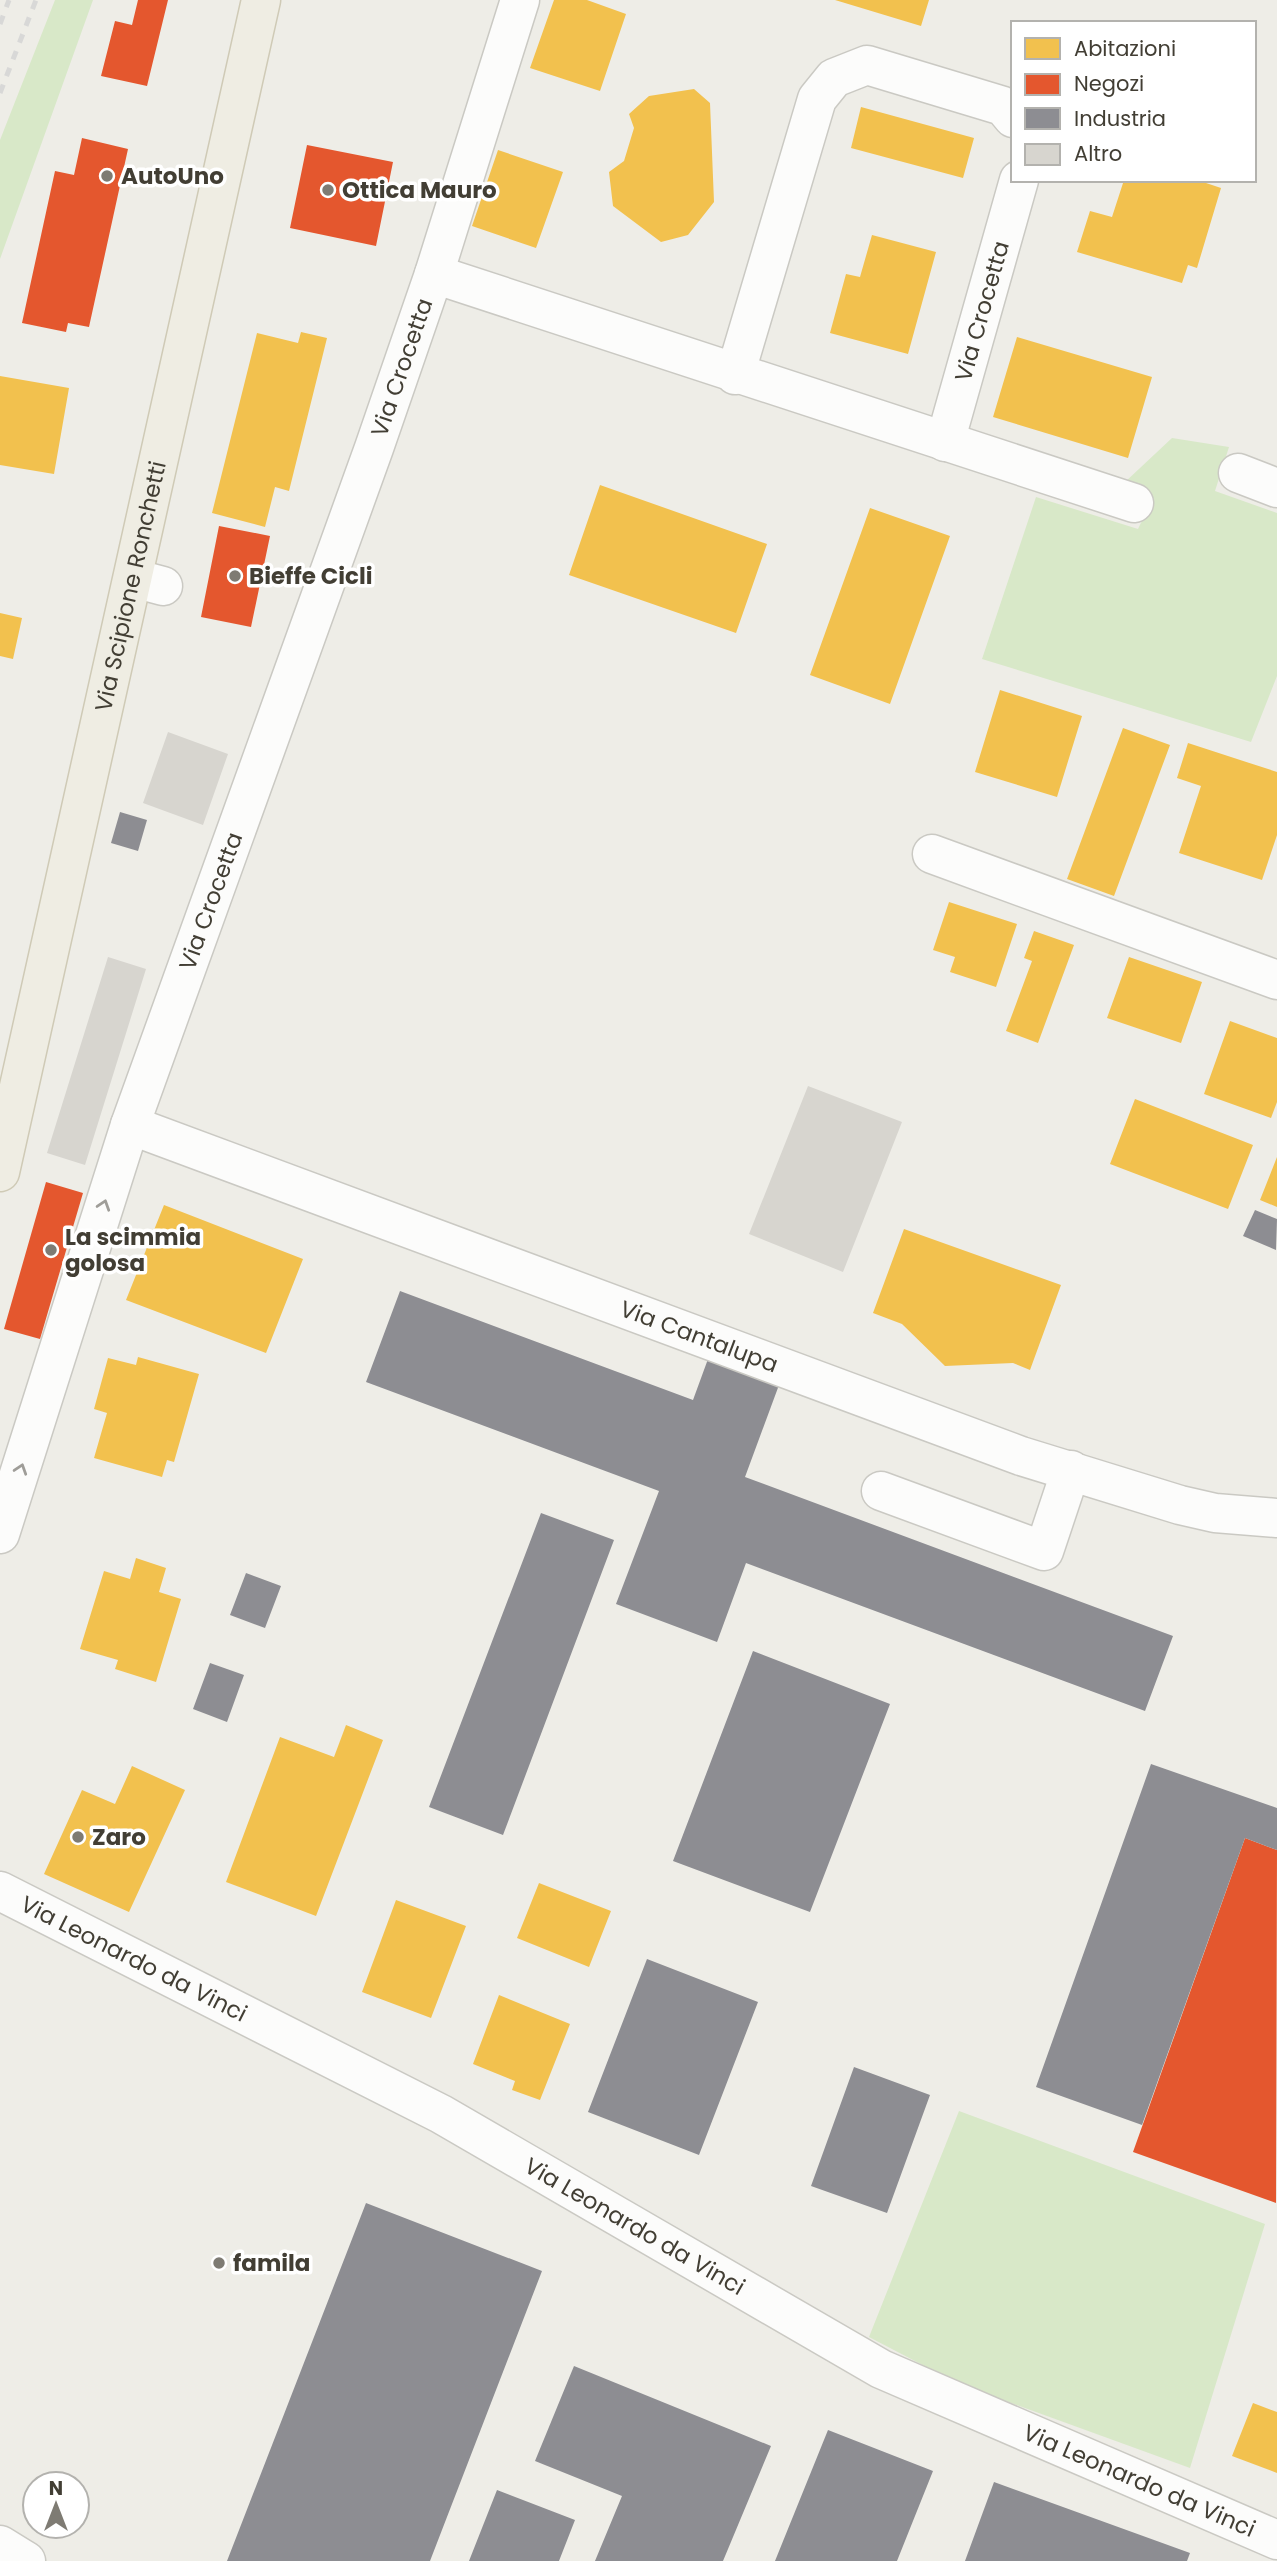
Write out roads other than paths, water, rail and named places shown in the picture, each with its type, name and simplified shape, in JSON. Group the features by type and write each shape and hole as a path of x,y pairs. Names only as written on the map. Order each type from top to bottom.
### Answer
{"main road":[{"name":"Via Scipione Ronchetti","path":"0,1172 148,582 261,0"}],"street":[{"name":"Via Crocetta","path":"0,1534 130,1125 434,274 520,0"},
{"path":"736,375 817,99 834,78 867,65 1003,106 1011,116"},
{"name":"Via Crocetta","path":"945,442 1018,182"},
{"name":"Via Crocetta","path":"434,274 1134,503"},
{"path":"1238,473 1277,488"},
{"path":"932,854 1277,980"},
{"name":"Via Cantalupa","path":"130,1125 1009,1451 1215,1513 1277,1518"},
{"path":"881,1491 1044,1551 1071,1470"},
{"name":"Via Leonardo da Vinci","path":"0,1891 441,2114 881,2369 1277,2540"},
{"path":"0,2545 26,2561"}],"railway":[{"path":"0,24 9,0"},
{"path":"0,93 36,0"}],"place":[{"name":"AutoUno","path":"107,176"},
{"name":"Ottica Mauro","path":"328,190"},
{"name":"Bieffe Cicli","path":"235,576"},
{"name":"La scimmia golosa","path":"51,1250"},
{"name":"Zaro","path":"78,1837"},
{"name":"famila","path":"219,2263"}]}
